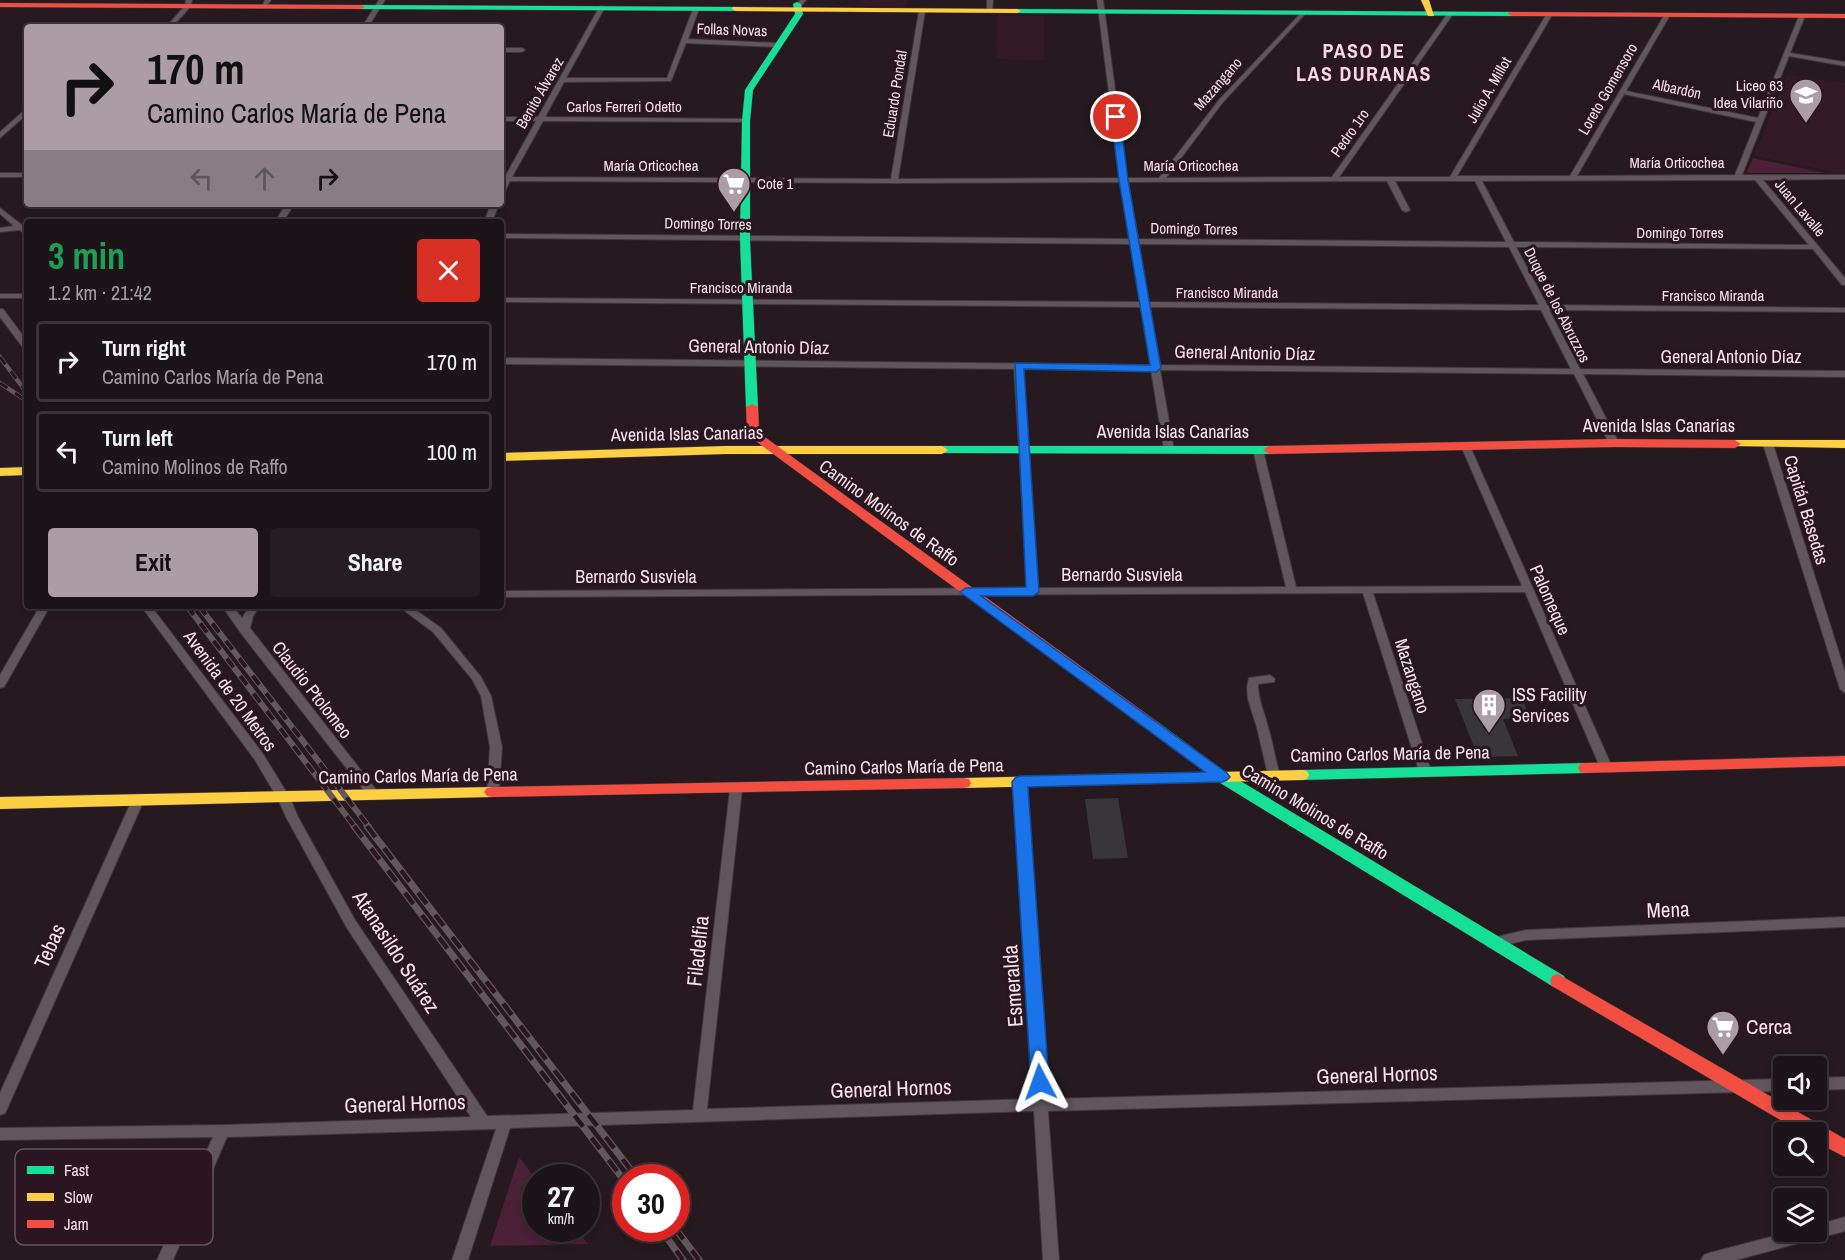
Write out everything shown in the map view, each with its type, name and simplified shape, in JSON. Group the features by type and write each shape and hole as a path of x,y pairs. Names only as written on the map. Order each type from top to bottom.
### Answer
{"street":[{"path":"1425,0 1431,14"},
{"path":"1562,0 1570,15"},
{"path":"172,24 189,3"},
{"path":"367,24 380,3"},
{"path":"1,5 519,3 696,9 798,4 922,11 990,6 1101,6 1303,13 1845,16"},
{"name":"Camino Molinos de Raffo","path":"798,4 777,45 749,90 746,121 745,238 749,364 753,428 757,437 1222,777 1493,943 1845,1149"},
{"path":"1101,6 1124,180 1169,450"},
{"name":"Benito Álvarez","path":"504,179 541,120 602,7"},
{"path":"563,80 669,80 696,9"},
{"name":"Eduardo Pondal","path":"894,181 922,11"},
{"name":"Mazangano","path":"1161,180 1221,101 1303,13"},
{"name":"Pedro 1ro","path":"1334,179 1450,14"},
{"name":"Julio A. Millot","path":"1454,178 1549,15"},
{"name":"Loreto Gomensoro","path":"1573,177 1667,15"},
{"path":"1738,176 1802,16"},
{"name":"Follas Novas","path":"685,41 777,45"},
{"path":"504,50 522,50"},
{"path":"1787,54 1845,64"},
{"name":"Albardón","path":"1623,92 1760,121"},
{"path":"0,135 24,113"},
{"name":"Carlos Ferreri Odetto","path":"504,119 746,121"},
{"path":"0,175 24,175"},
{"name":"Juan Lavalle","path":"1757,177 1845,284"},
{"name":"María Orticochea","path":"504,179 894,181 1845,177"},
{"path":"1390,178 1406,210"},
{"name":"Duque de los Abruzzos","path":"1477,178 1614,443"},
{"path":"0,210 24,231"},
{"path":"0,230 24,232"},
{"name":"Domingo Torres","path":"504,236 1815,248"},
{"path":"0,296 24,296"},
{"name":"Francisco Miranda","path":"504,300 1146,307 1845,310"},
{"path":"0,311 24,343"},
{"name":"General Antonio Díaz","path":"504,361 1845,374"},
{"path":"1018,366 1033,592"},
{"name":"Avenida Islas Canarias","path":"504,457 772,450 1258,450 1614,443 1845,444"},
{"name":"Capitán Basedas","path":"1768,444 1845,690"},
{"name":"Palomeque","path":"1466,446 1606,767"},
{"path":"1258,450 1292,590"},
{"path":"0,472 24,471"},
{"name":"Bernardo Susviela","path":"504,594 1527,589"},
{"name":"Mazangano","path":"1367,590 1425,771"},
{"path":"0,684 43,609"},
{"name":"Avenida de 20 Metros","path":"148,609 259,757 284,798"},
{"name":"Claudio Ptolomeo","path":"228,609 373,794"},
{"path":"244,630 248,615 253,609"},
{"path":"407,609 437,630 476,677 486,696 496,747 493,793"},
{"path":"1270,679 1253,681 1252,685 1253,700 1263,727 1274,775"},
{"name":"Camino Carlos María de Pena","path":"0,803 284,798 373,794 736,789 1845,760"},
{"name":"Esmeralda","path":"1020,782 1051,1260"},
{"name":"Filadelfia","path":"699,1117 736,789"},
{"name":"Atanasildo Suárez","path":"284,798 292,817 351,924 483,1123"},
{"name":"Tebas","path":"0,1109 138,800"},
{"name":"Mena","path":"1493,943 1512,936 1526,935 1845,922"},
{"path":"1827,1084 1845,1083"},
{"name":"General Hornos","path":"0,1134 223,1131 1042,1105 1773,1085"},
{"path":"460,1260 505,1122"},
{"path":"213,1153 223,1131"},
{"path":"1709,1260 1845,1224"},
{"path":"165,1260 172,1245"}],"shaded area":[{"path":"860,0 909,0 906,7 856,6"},
{"path":"998,15 1044,16 1044,60 996,59"},
{"path":"1787,75 1845,83 1845,174 1754,156"},
{"path":"1753,158 1825,173 1749,173 1747,171"},
{"path":"519,1157 524,1164 522,1164 522,1242 586,1242 588,1244 490,1246"}],"building":[{"name":"ISS Facility Services","path":"1522,698 1530,718 1503,719 1518,756 1478,757 1455,699"},
{"path":"1118,798 1128,858 1093,859 1085,799"}],"railway":[{"path":"0,357 24,389"},
{"path":"0,383 24,399"},
{"path":"189,609 355,827"},
{"path":"201,609 369,827"},
{"path":"354,826 612,1165"},
{"path":"367,826 626,1164"},
{"path":"670,1242 683,1260"},
{"path":"686,1242 699,1260"}],"traffic: fast":[{"path":"752,407 745,240 746,121 749,90 799,14 797,4"},
{"path":"361,7 736,9"},
{"path":"1017,11 1512,14"},
{"path":"942,450 1269,450"},
{"path":"1154,727 1222,777 1558,981"},
{"path":"1302,775 1585,768"}],"traffic: slow":[{"path":"1425,0 1431,14"},
{"path":"736,9 1017,11"},
{"path":"1735,444 1845,444"},
{"path":"504,457 726,450 942,450"},
{"path":"0,472 24,471"},
{"path":"964,783 1302,775"},
{"path":"0,803 492,792"}],"traffic: jam":[{"path":"0,5 361,7"},
{"path":"1512,14 1845,16"},
{"path":"752,407 753,428 757,437 1154,727"},
{"path":"1269,450 1614,443 1735,444"},
{"path":"1585,768 1845,761"},
{"path":"492,792 964,783"},
{"path":"1558,981 1845,1149"}],"place":[{"name":"Liceo 63 Idea Vilariño","path":"1806,124"},
{"name":"Cote 1","path":"734,213"},
{"name":"ISS Facility Services","path":"1489,734"},
{"name":"Cerca","path":"1723,1056"}],"district":[{"name":"PASO DE LAS DURANAS","path":"1364,62"}],"route":[{"path":"1040,1082 1020,782 1222,777 966,592 1033,592 1018,366 1156,368 1124,180 1116,117"}]}
